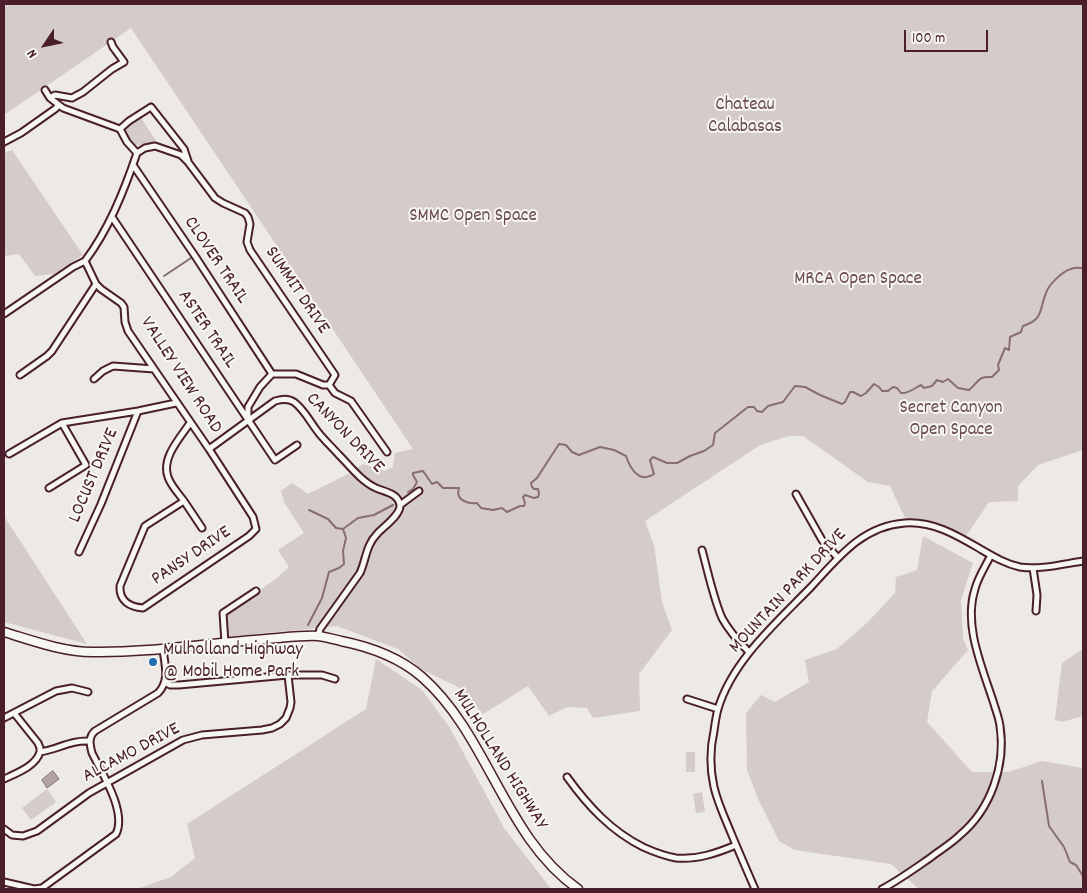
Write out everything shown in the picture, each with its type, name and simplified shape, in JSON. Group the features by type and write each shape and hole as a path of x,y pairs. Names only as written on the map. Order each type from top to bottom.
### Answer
{"main road":[{"name":"MULHOLLAND HIGHWAY","path":"4,632 62,648 89,652 163,650 318,636 374,649 399,661 423,678 444,699 459,720 526,836 554,869 578,889"}],"street":[{"path":"50,98 54,95 72,98 124,62 111,42"},
{"path":"4,314 73,267 86,261 97,246 112,217 137,153 120,129 59,105 44,90"},
{"path":"4,142 21,133 55,110 59,105"},
{"path":"120,129 151,107 184,149 188,162"},
{"name":"SUMMIT DRIVE","path":"137,153 145,148 154,146 181,155 215,198 245,213 250,224 247,242 250,250 334,374 335,376 328,385"},
{"name":"CLOVER TRAIL","path":"133,165 272,374"},
{"name":"ASTER TRAIL","path":"112,217 275,460 297,445"},
{"name":"VALLEY VIEW ROAD","path":"86,261 96,284 124,307 128,331 253,517 256,529"},
{"path":"20,375 52,351 96,284"},
{"path":"94,379 103,371 113,366 154,369"},
{"path":"248,420 248,407 260,387 272,374 296,374 328,385 335,393 351,401 387,452"},
{"name":"CANYON DRIVE","path":"209,449 276,401 288,399 300,407 318,432 359,476 375,488 392,494 400,506"},
{"path":"9,454 62,423 138,411 176,402"},
{"name":"LOCUST DRIVE","path":"79,552 101,504 138,411"},
{"path":"49,488 86,465 62,423"},
{"path":"190,423 168,456 167,468 169,479 202,528"},
{"path":"318,636 320,629 360,573 373,538 396,515 400,506 419,491"},
{"path":"796,494 822,540 838,558"},
{"name":"PANSY DRIVE","path":"184,501 146,526 120,586 120,593 125,602 130,606 143,608 249,536 256,529"},
{"name":"MOUNTAIN PARK DRIVE","path":"754,889 720,807 714,786 711,769 712,738 718,709 734,673 749,652 838,558 861,538 875,530 890,525 920,523 939,527 962,538 991,556 1019,567 1033,568 1083,561"},
{"path":"702,550 723,619 734,636 749,652"},
{"path":"882,889 898,880 961,835 975,820 996,783 1001,747 1000,725 973,636 971,614 974,591 991,556"},
{"path":"1033,568 1037,595 1036,611"},
{"path":"225,643 223,613 256,591"},
{"path":"4,882 34,889 42,888 116,834 119,818 112,792 92,753 91,736 95,731 158,693 163,688 166,675 163,650"},
{"path":"164,682 170,685 179,685 288,675 322,675 335,679"},
{"name":"ALCAMO DRIVE","path":"4,829 17,836 37,831 69,807 183,740 202,735 262,730 280,724 286,718 291,702 288,675"},
{"path":"4,718 56,690 72,688 88,692"},
{"path":"687,699 718,709"},
{"path":"4,779 37,760 40,752 38,743 14,713"},
{"path":"40,752 77,741 90,741"},
{"path":"567,777 592,808 613,828 626,837 662,855 689,858 717,853 736,845"}],"green space":[{"path":"4,4 1083,4 1083,450 1038,465 1018,486 1018,501 989,502 966,536 960,532 957,537 935,528 908,524 908,520 906,520 890,486 868,482 803,436 789,436 760,445 645,521 654,545 662,602 672,630 639,674 640,711 593,718 587,708 567,707 549,716 528,686 483,714 460,688 421,669 398,649 337,626 228,637 226,614 277,578 289,567 278,550 304,533 284,502 281,491 292,483 308,494 350,473 363,464 385,471 393,467 395,453 413,449 131,28 4,115"},
{"path":"140,116 156,141 154,144 140,146 126,136 125,127"},
{"path":"12,150 83,255 54,274 35,276 19,254 4,256 4,153"},
{"path":"4,516 87,644 4,622"},
{"path":"923,536 973,563 961,600 963,638 968,650 932,691 927,722 972,772 1009,772 1042,761 1083,768 1083,889 919,889 891,864 795,850 779,841 758,799 747,770 746,713 761,695 775,702 809,682 805,660 837,649 868,622 895,593 896,577 917,570"},
{"path":"1083,649 1083,716 1062,722 1055,720 1062,663"},
{"path":"376,659 422,690 450,728 504,828 551,889 137,889 171,877 195,858 187,824 366,709"},
{"path":"686,752 695,752 695,772 686,772"},
{"path":"47,789 56,802 31,820 22,808"},
{"path":"702,792 705,812 696,813 693,794"}],"shaded area":[{"path":"53,771 59,779 47,788 42,780"}],"waterway":[{"path":"164,276 191,258"},
{"path":"408,492 413,489 417,482 413,473 423,471 432,484 437,482 443,488 459,488 460,498 469,503 477,503 481,508 493,510 502,508 507,512 524,506 523,497 525,495 534,498 538,497 538,489 534,489 531,483 537,478 559,444 566,445 572,452 579,455 600,447 614,450 626,456 636,473 640,476 649,477 654,474 650,460 653,457 667,463 677,463 704,451 713,445 715,433 748,407 754,407 757,411 762,412 768,406 783,402 795,386 805,387 842,404 850,392 861,396 874,384 882,391 888,391 893,387 904,393 921,385 924,388 932,386 937,380 943,382 948,379 958,388 969,390 981,379 992,377 999,370 998,365 1005,348 1009,350 1010,337 1021,332 1023,326 1038,317 1046,293 1053,282 1068,270 1083,268"},
{"path":"308,625 322,598 329,572 344,564 343,551 346,538 343,529 358,518 374,515 393,505"},
{"path":"309,510 328,519 336,528 343,529"},
{"path":"1042,781 1049,826 1064,847 1070,862 1076,865 1083,876"}],"place":[{"name":"Mulholland Highway @ Mobil Home Park","path":"153,662"}],"park label":[{"name":"Chateau Calabasas","path":"745,117"},
{"name":"SMMC Open Space","path":"473,217"},
{"name":"MRCA Open Space","path":"858,280"},
{"name":"Secret Canyon Open Space","path":"951,420"}]}
